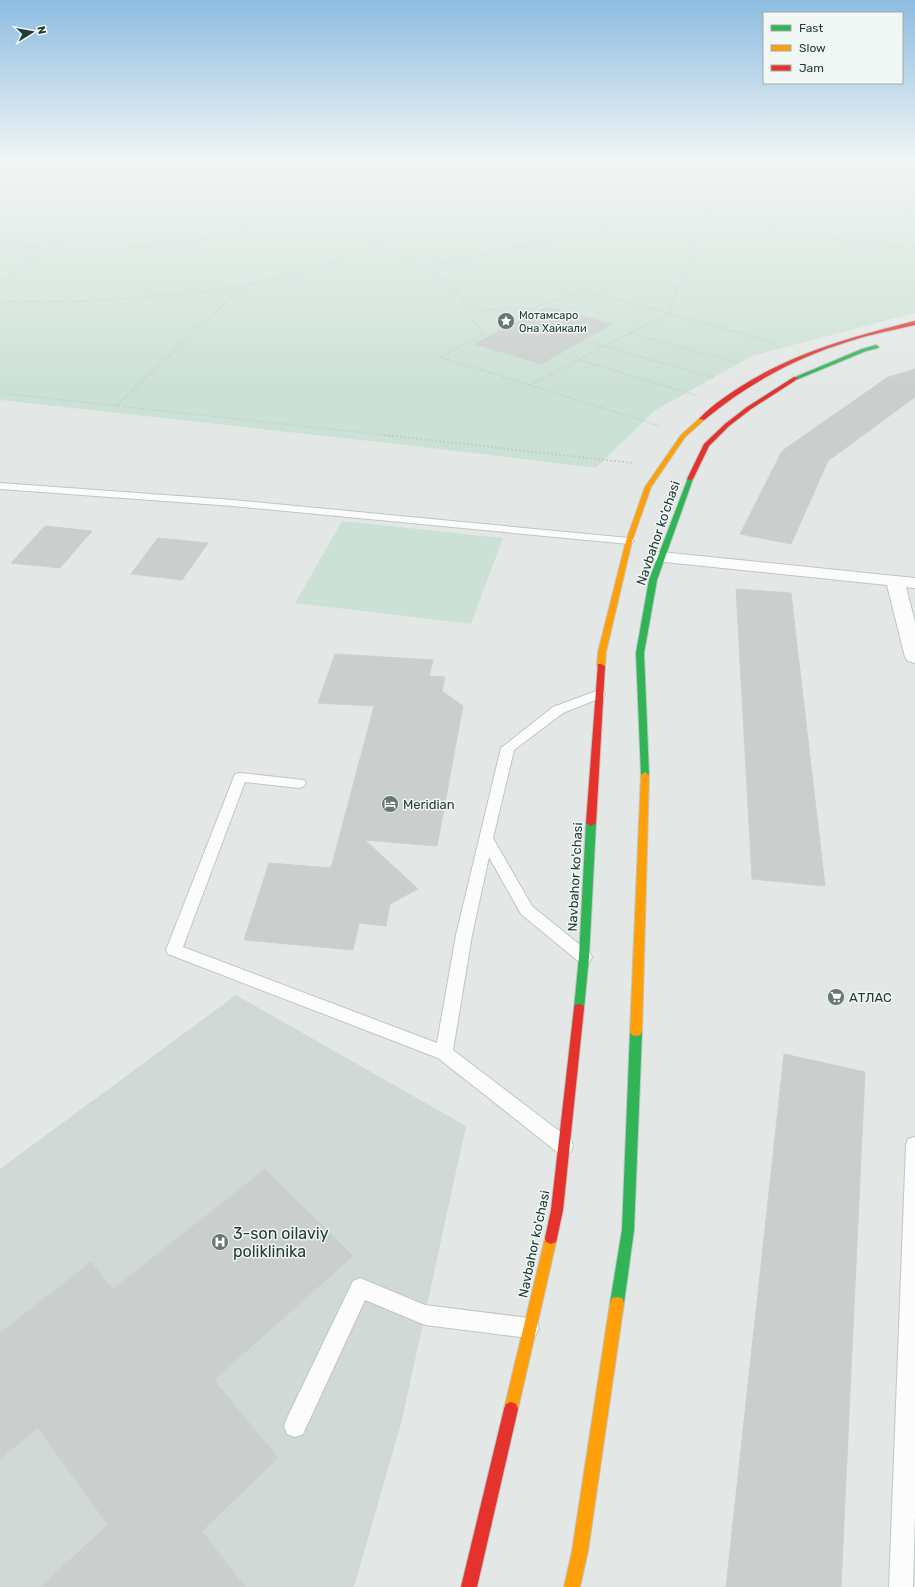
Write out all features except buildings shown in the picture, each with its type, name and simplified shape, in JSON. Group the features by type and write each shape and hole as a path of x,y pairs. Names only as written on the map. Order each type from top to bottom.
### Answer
{"street":[{"name":"Navbahor ko'chasi","path":"469,1587 557,1210 584,957 602,652 624,577 629,540 648,487 683,436 716,406 748,384 784,365 842,342 915,323"},
{"name":"Navbahor ko'chasi","path":"572,1587 580,1551 628,1230 645,788 640,653 650,580 661,557 685,490 706,445 727,425 749,408 799,376 864,350 886,344"},
{"path":"661,557 915,583"},
{"path":"895,581 915,657"}],"lane":[{"path":"0,486 233,503 629,540"},
{"path":"444,1053 464,935 508,748 558,710 599,694"},
{"path":"299,783 240,777 174,950 444,1053 564,1146"},
{"path":"486,838 526,910 584,957"},
{"path":"901,1587 915,1146"},
{"path":"295,1426 360,1288 425,1315 529,1328"}],"path":[{"path":"0,282 69,237"},
{"path":"0,241 50,250 106,251 223,237"},
{"path":"365,237 453,285 464,303 482,311 508,308 531,309 582,290 780,343"},
{"path":"0,302 92,301 209,292 307,272 379,244 388,237"},
{"path":"421,267 567,237"},
{"path":"530,385 669,313 698,237"},
{"path":"825,237 855,243 915,249 913,237"},
{"path":"116,406 245,285"},
{"path":"482,311 473,321 484,334 440,357 666,428"},
{"path":"539,328 716,378"},
{"path":"631,333 738,363"},
{"path":"578,360 696,395"},
{"path":"0,393 633,463"}],"shaded area":[{"name":"3-son oilaviy poliklinika","path":"236,995 466,1126 402,1420 354,1587 0,1587 0,1169"}],"green space":[{"path":"0,237 915,237 915,313 752,356 654,411 596,468 406,445 0,400"},
{"path":"342,521 503,538 471,624 295,603"}],"traffic: fast":[{"path":"796,378 864,350 876,347"},
{"path":"645,775 640,653 653,580 690,479"},
{"path":"579,1008 584,957 591,823"},
{"path":"617,1303 628,1230 636,1032"}],"traffic: slow":[{"path":"601,666 602,652 629,541 648,487 683,436 702,419"},
{"path":"636,1032 645,775"},
{"path":"511,1409 551,1238"},
{"path":"572,1587 580,1551 617,1303"}],"traffic: jam":[{"path":"702,419 717,406 750,383 804,356 841,342 915,323"},
{"path":"690,479 706,445 727,425 749,408 796,378"},
{"path":"591,823 601,666"},
{"path":"551,1238 557,1210 579,1008"},
{"path":"469,1587 511,1409"}],"place":[{"name":"Мотамсаро Она Хайкали","path":"506,321"},
{"name":"Meridian","path":"390,804"},
{"name":"АТЛАС","path":"836,997"},
{"name":"3-son oilaviy poliklinika","path":"220,1242"}]}
